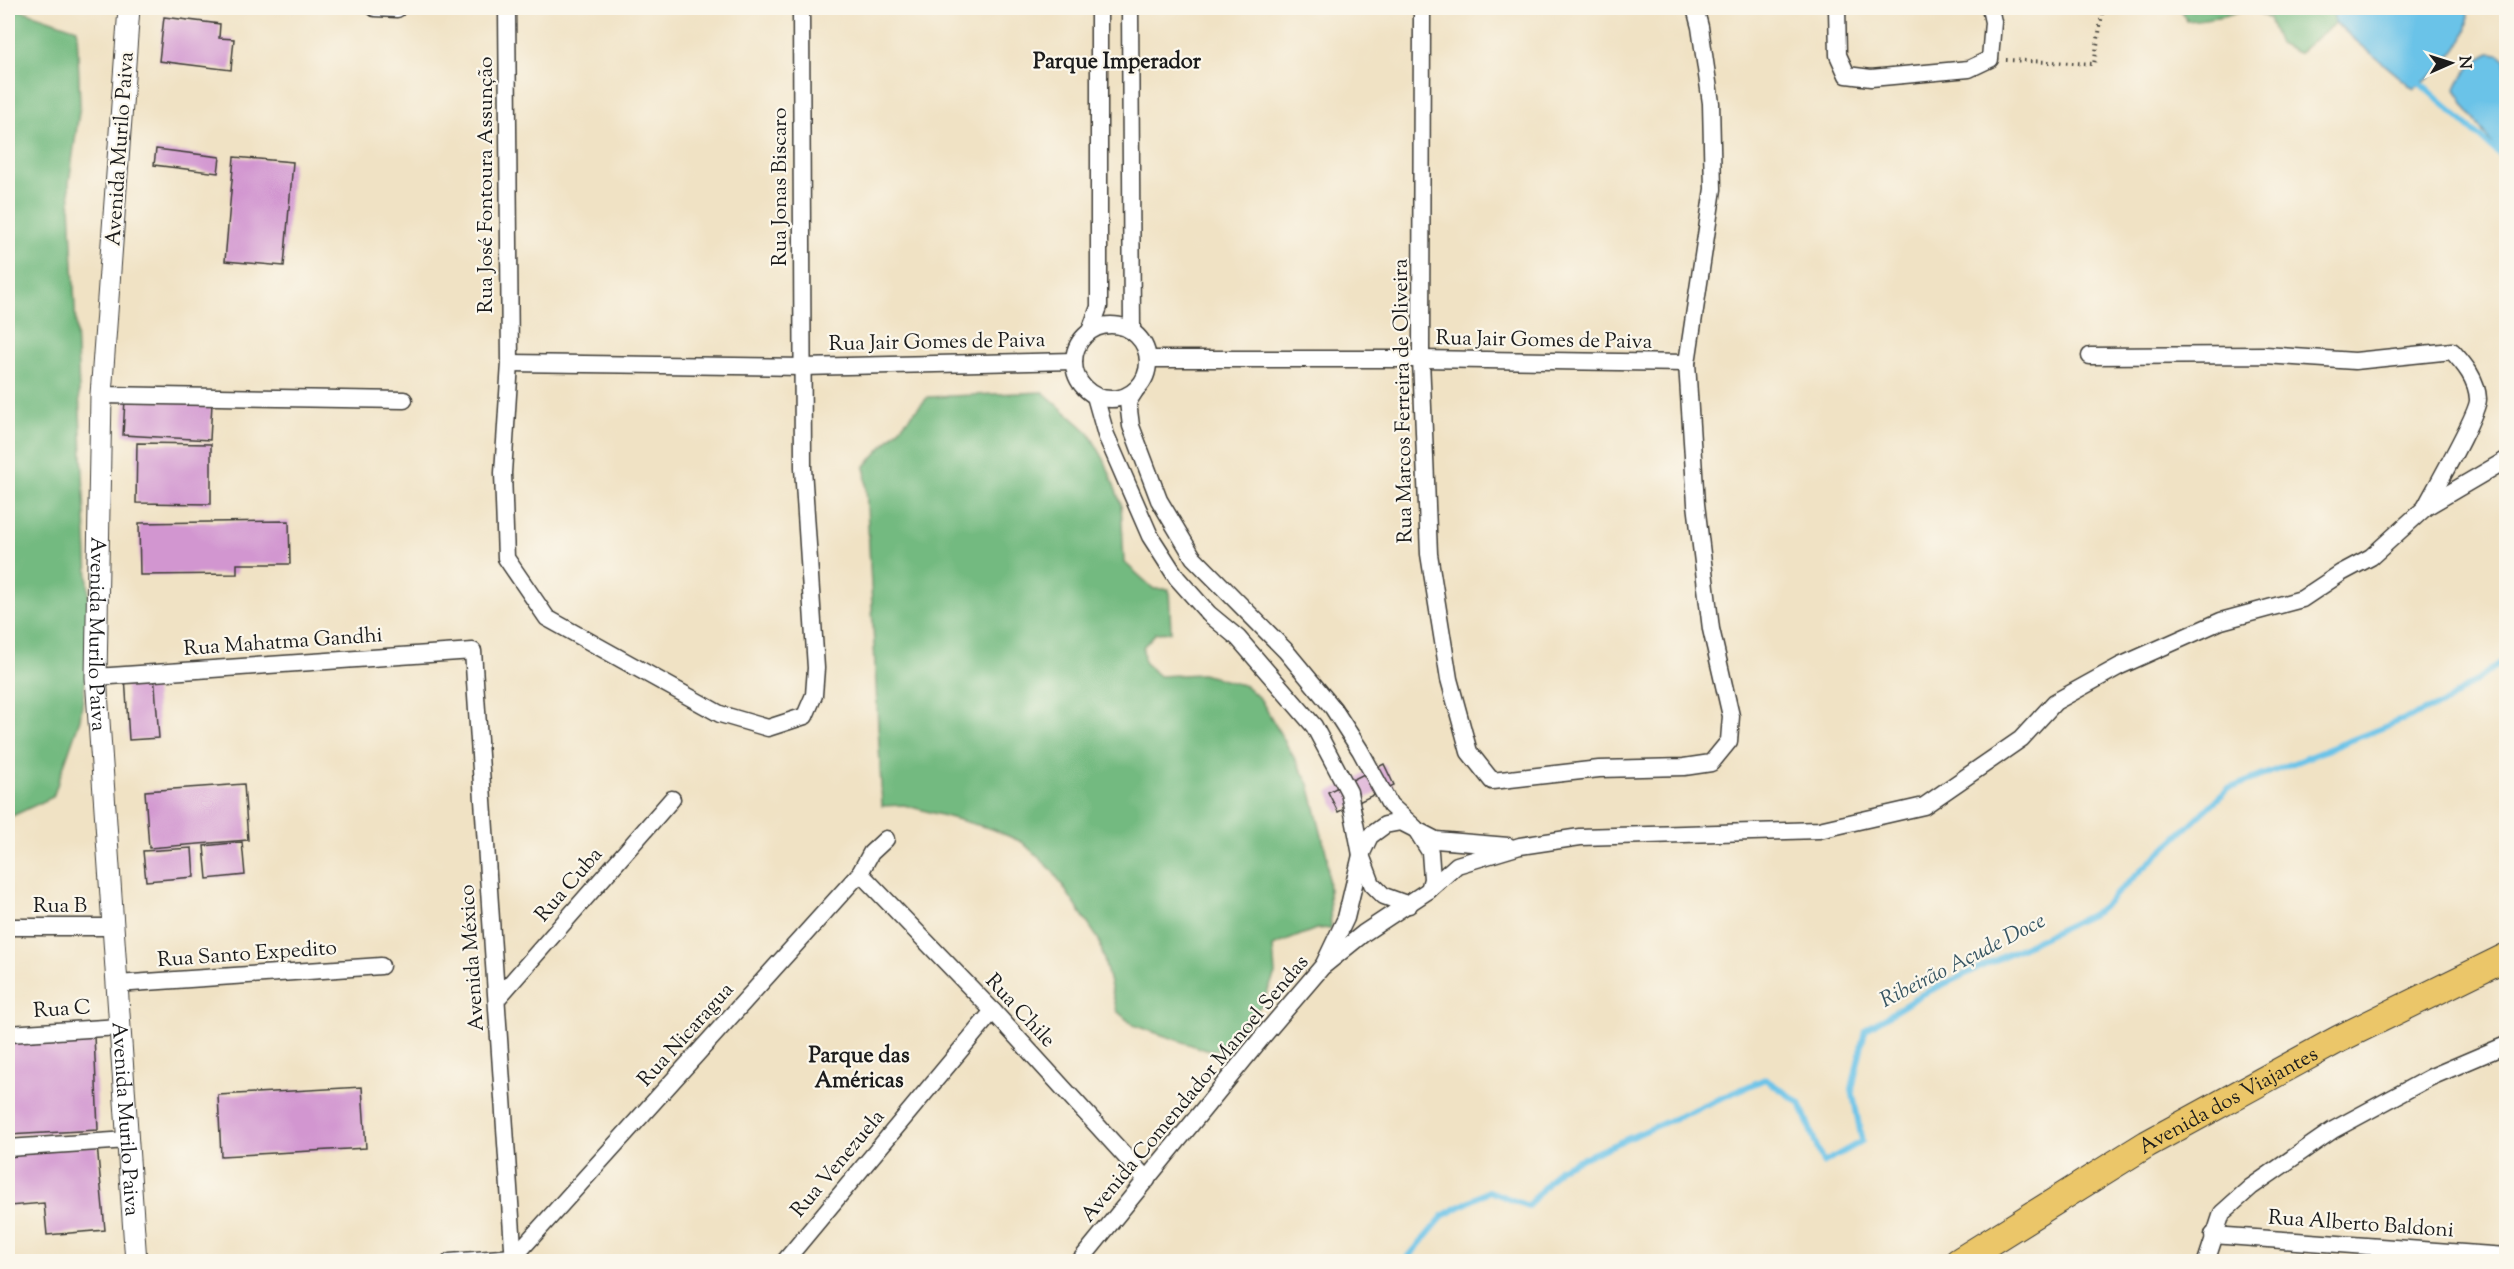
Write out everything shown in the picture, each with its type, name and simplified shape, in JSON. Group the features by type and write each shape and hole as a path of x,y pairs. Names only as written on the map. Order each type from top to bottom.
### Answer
{"main road":[{"name":"Avenida dos Viajantes","path":"1958,1262 2147,1144 2339,1039 2506,957"}],"street":[{"name":"Avenida Murilo Paiva","path":"129,8 101,394 96,677 136,1262"},
{"path":"375,8 397,9"},
{"name":"Rua José Fontoura Assunção","path":"507,8 510,363"},
{"name":"Rua Jonas Biscaro","path":"510,363 503,473 506,558 547,618 720,714 768,728 805,716 814,694 816,668 803,468 801,8"},
{"path":"1099,8 1099,307 1090,331 1078,344 1074,361 1079,382 1095,396 1115,400 1135,391"},
{"path":"1130,8 1132,330"},
{"name":"Rua Marcos Ferreira de Oliveira","path":"1422,8 1421,359 1429,554 1449,679 1468,752 1492,781 1599,769 1684,768 1711,762 1729,741 1731,716 1711,629 1696,504 1687,363"},
{"path":"1687,363 1713,189 1711,103 1695,8"},
{"path":"1837,8 1838,55 1847,75 1871,78 1969,69 1990,59 1993,22 1990,8"},
{"path":"1090,331 1111,324 1132,330 1144,343 1149,359 1146,377 1128,402 1131,426 1159,500 1193,557 1285,650 1333,708 1360,750 1390,805 1415,828 1430,852 1432,879 1429,890"},
{"path":"2090,356 2265,355 2355,361 2452,351 2470,372 2478,400 2469,423 2426,507"},
{"name":"Rua Jair Gomes de Paiva","path":"1149,359 1421,359 1687,363"},
{"name":"Rua Jair Gomes de Paiva","path":"801,367 1074,361"},
{"path":"510,363 801,367"},
{"path":"101,394 404,400"},
{"path":"1095,396 1106,435 1150,536 1177,578 1209,614 1238,638 1314,726 1349,792 1361,855 1372,884 1384,896 1409,905"},
{"name":"Avenida Comendador Manoel Sendas","path":"1078,1262 1264,1035 1322,968 1364,933 1429,890 1457,865 1520,846 1581,837 1819,830 1924,806 2021,739 2055,702 2120,666 2221,621 2302,599 2341,573 2371,557 2426,507 2506,460"},
{"name":"Rua Mahatma Gandhi","path":"96,677 473,651"},
{"name":"Avenida México","path":"473,651 514,1259"},
{"name":"Rua Cuba","path":"497,999 672,799"},
{"path":"1322,968 1346,918 1361,855 1370,836 1385,825 1401,822 1436,840 1520,846"},
{"name":"Rua Nicaragua","path":"514,1259 860,873 871,853 886,839"},
{"name":"Rua Chile","path":"860,873 993,1011 1147,1180"},
{"name":"Rua B","path":"8,927 113,927"},
{"name":"Rua Santo Expedito","path":"117,984 381,966"},
{"name":"Rua Venezuela","path":"784,1262 993,1011"},
{"name":"Rua C","path":"8,1034 120,1027"},
{"path":"2206,1262 2222,1213 2251,1187 2333,1130 2431,1077 2506,1045"},
{"path":"8,1148 128,1140"},
{"name":"Rua Alberto Baldoni","path":"2213,1235 2506,1256"},
{"path":"450,1262 514,1259"}],"path":[{"path":"1990,59 2094,64 2103,8"}],"green space":[{"path":"8,8 15,8 77,29 80,105 69,183 91,641 80,719 53,797 8,818"},
{"path":"2179,8 2247,8 2225,16 2187,21"},
{"path":"2252,8 2332,8 2335,23 2298,53 2279,44 2269,19"},
{"path":"1043,392 1089,433 1105,461 1121,504 1124,562 1154,589 1169,589 1171,632 1156,633 1143,647 1144,662 1159,676 1202,674 1246,686 1261,700 1309,784 1327,856 1331,928 1316,929 1273,946 1275,974 1262,1004 1221,1050 1206,1050 1133,1025 1117,1011 1099,940 1052,870 1022,842 992,829 904,805 882,806 865,466 928,397"}],"water":[{"path":"2332,8 2466,8 2468,19 2461,42 2453,54 2414,89 2335,23"},
{"path":"2490,53 2499,54 2506,60 2506,164 2464,105 2456,89 2470,68"}],"building":[{"path":"164,17 220,24 219,38 234,39 231,70 159,61"},
{"path":"156,149 220,157 218,173 154,165"},
{"path":"234,157 293,162 284,266 225,261"},
{"path":"125,399 212,403 210,440 123,435"},
{"path":"137,443 211,444 211,504 136,503"},
{"path":"289,521 290,564 237,564 237,574 140,575 139,523"},
{"path":"154,674 159,738 129,740 125,676"},
{"path":"1384,764 1394,785 1338,812 1328,792"},
{"path":"244,784 248,840 149,848 145,791"},
{"path":"242,842 245,875 207,879 204,846"},
{"path":"192,848 194,877 146,881 143,851"},
{"path":"94,1035 98,1130 8,1135 8,1039"},
{"path":"362,1087 366,1148 221,1156 218,1095"},
{"path":"97,1145 105,1230 47,1235 44,1203 9,1206 8,1153"}],"waterway":[{"path":"2415,79 2506,160"},
{"name":"Ribeirão Açude Doce","path":"1404,1262 1444,1215 1489,1191 1528,1206 1560,1168 1765,1079 1800,1103 1823,1163 1862,1141 1852,1089 1865,1030 1921,995 2097,912 2228,789 2445,703 2506,659"}],"district":[{"name":"Parque Imperador","path":"1117,60"},
{"name":"Parque das Américas","path":"859,1066"}]}
